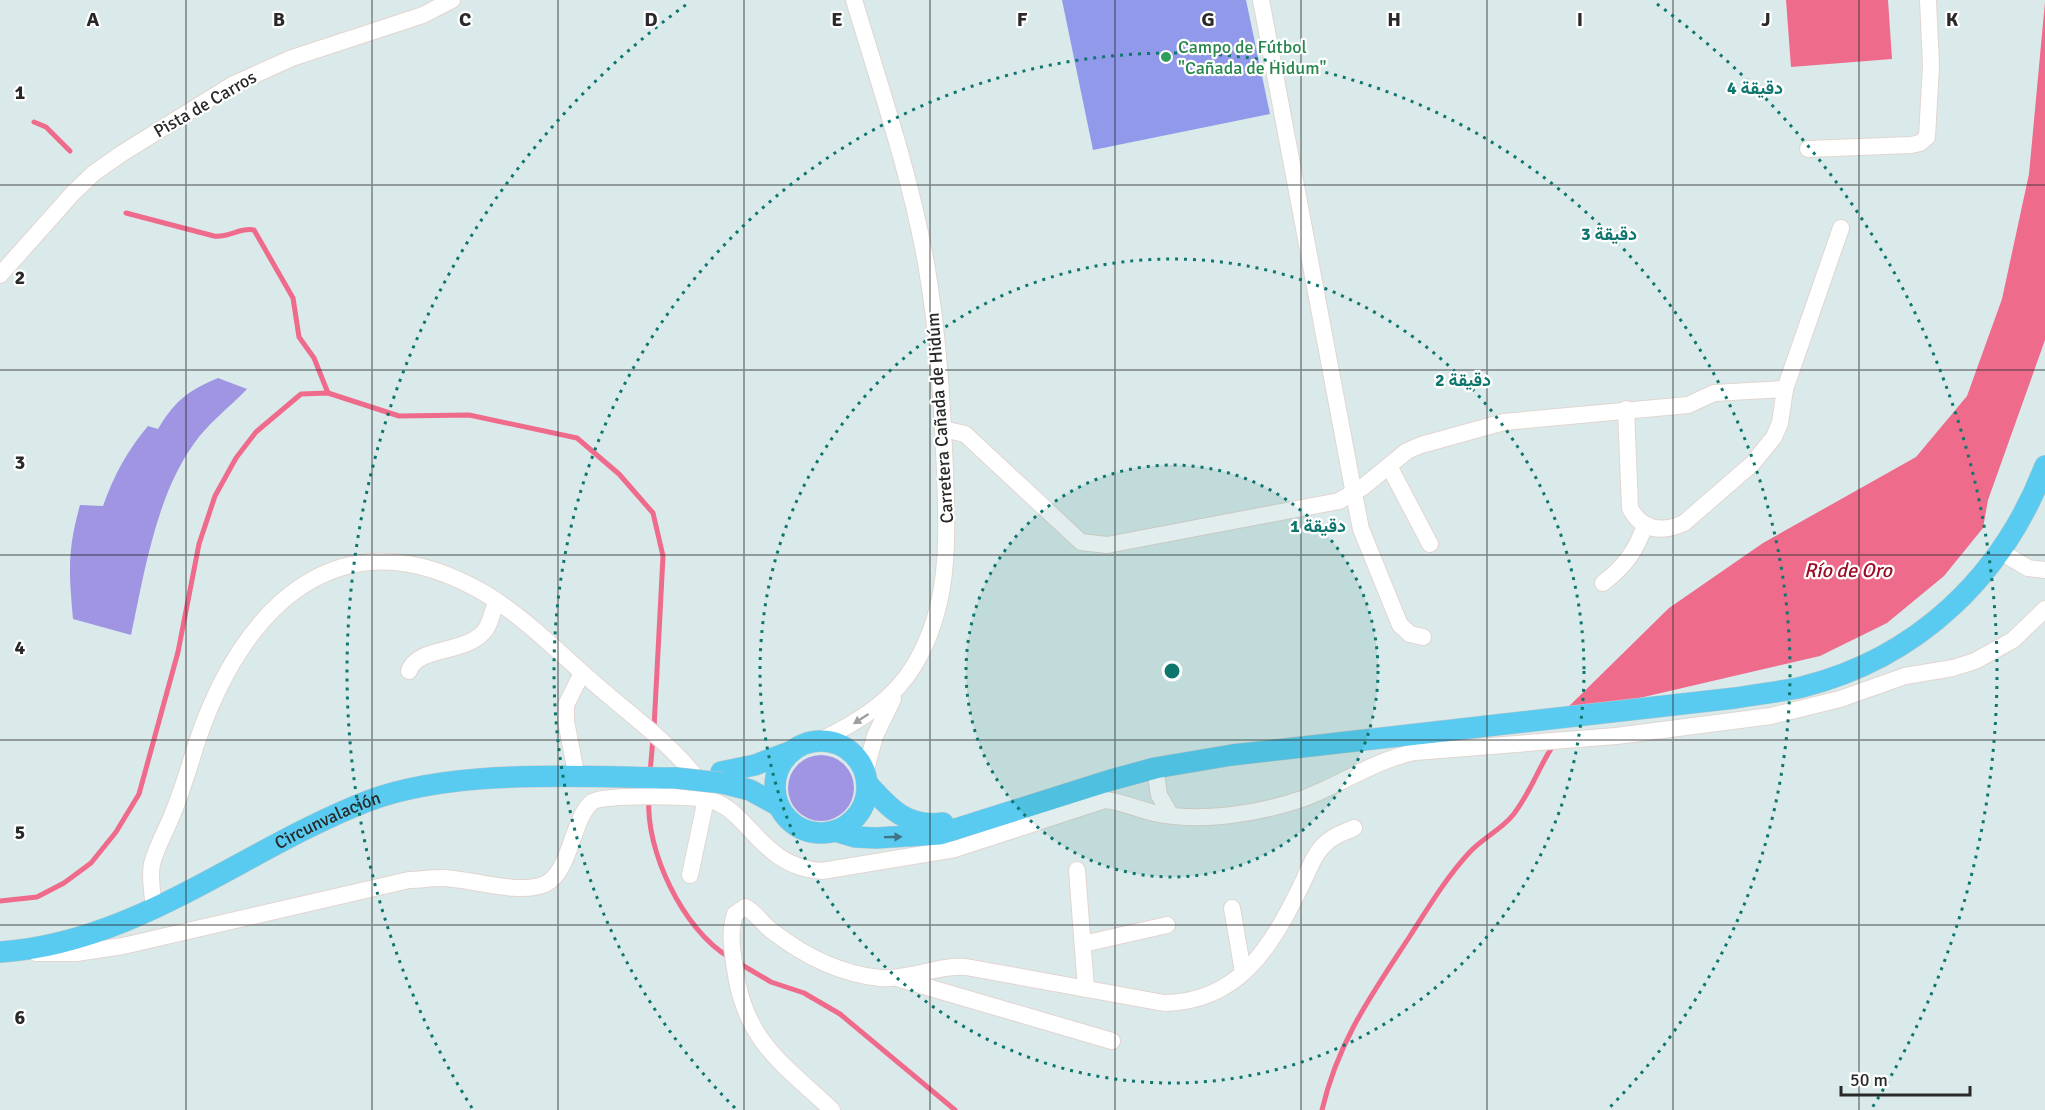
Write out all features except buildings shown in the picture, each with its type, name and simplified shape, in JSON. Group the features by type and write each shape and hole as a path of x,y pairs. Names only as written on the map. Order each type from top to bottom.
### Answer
{"main road":[{"path":"835,831 855,837 912,837 958,830 982,820 1155,768 1232,754 1735,698 1802,687 1887,654 1950,608 2001,552 2028,507 2045,466"},
{"path":"722,777 792,751 801,745 821,740 833,742 853,753 866,778 890,809 902,818 919,823 939,824 982,820"},
{"path":"779,806 775,782 778,770 792,751"},
{"name":"Circunvalación","path":"2,952 57,945 98,933 154,909 332,816 371,800 439,785 582,777 676,787 722,777"},
{"path":"722,777 779,806 793,823 802,829 824,833 846,826 859,813 867,795 866,778"}],"street":[{"name":"Pista de Carros","path":"0,275 73,193 94,173 232,85 292,58 423,15 452,0"},
{"name":"Carretera Cañada de Hidúm","path":"854,0 894,132 925,260 939,346 947,552 945,582 928,639 914,666 897,690"},
{"path":"1261,0 1361,529 1393,614 1410,634 1424,637"},
{"path":"1808,149 1911,145 1920,143 1927,136 1931,65 1928,0"},
{"path":"1626,409 1630,508 1635,518 1645,525 1658,531 1671,529 1684,523 1752,464 1774,437 1780,423 1785,389 1841,228"},
{"path":"943,429 965,434 1072,536 1081,542 1107,546 1339,501 1354,494 1389,466 1421,445 1503,422 1694,404 1714,393 1785,389"},
{"path":"1389,466 1430,544"},
{"path":"1604,583 1623,568 1637,548 1645,525"},
{"path":"2001,552 2028,568 2045,570"},
{"path":"154,909 152,862 177,804 206,716 232,661 255,627 270,610 304,584 353,564 370,562 391,562 422,567 463,583 496,602 611,698 699,779 705,789 706,799 690,875"},
{"path":"409,670 412,662 419,657 458,647 477,637 486,629 496,602"},
{"path":"2,952 76,953 123,946 409,880 441,878 535,887 554,878 588,806 600,798 676,787 722,805 783,860 802,868 822,871 955,849 1105,800 1120,801 1155,813 1215,817 1257,811 1303,799 1392,757 1415,752 1501,747 1616,736 1771,716 1840,699 1905,676 1953,668 1975,660 2013,640 2045,609"},
{"path":"582,673 566,705 566,721 582,777"},
{"path":"821,740 869,714 897,690"},
{"path":"866,778 875,736 897,690"},
{"path":"1155,768 1159,795 1170,814"},
{"path":"732,813 750,790"},
{"path":"832,1110 778,1060 748,1021 737,987 731,942 735,914 744,907 756,913 764,924 792,946 839,970 879,978 909,977 957,966 1164,1003 1184,1003 1206,997 1230,984 1256,960 1278,933 1318,852 1332,838 1354,828"},
{"path":"1077,870 1086,989"},
{"path":"1232,908 1243,972"},
{"path":"1083,944 1167,925"},
{"path":"895,977 1112,1041"}],"shaded area":[{"name":"Campo de Fútbol \"Cañada de Hidum\"","path":"1062,0 1246,0 1270,114 1093,150"},
{"path":"218,378 247,389 199,437 180,466 153,537 131,635 73,619 70,562 80,505 103,506 122,464 148,426 158,429 176,404 190,392"},
{"path":"827,755 845,764 852,775 854,788 852,801 845,812 834,819 815,821 797,812 790,801 788,782 797,764 808,757"}],"water":[{"path":"1786,0 1888,0 1892,59 1791,67"},
{"name":"Río de Oro","path":"2045,2 2045,340 1988,500 1983,528 1944,576 1887,623 1820,656 1558,717 1669,608 1763,543 1916,457 1967,396 2002,299 2029,174"}],"waterway":[{"path":"34,122 46,127 70,151"},
{"path":"126,213 214,236 254,230 293,298 299,337 314,358 328,393"},
{"path":"0,901 37,897 64,883 91,863 116,832 139,794 178,652 199,544 215,496 236,458 256,432 301,394 328,393 399,416 469,415 577,438 619,474 653,513 663,556 654,728"},
{"path":"650,773 653,738"},
{"path":"1322,1110 1337,1062 1382,978 1460,863 1513,815 1525,798 1554,744"},
{"path":"649,798 649,819 653,841 670,887 682,909 697,928 712,945 729,957"},
{"path":"737,962 771,982 804,993 840,1014 955,1110"}],"place":[{"name":"Campo de Fútbol \"Cañada de Hidum\"","path":"1166,57"}]}
